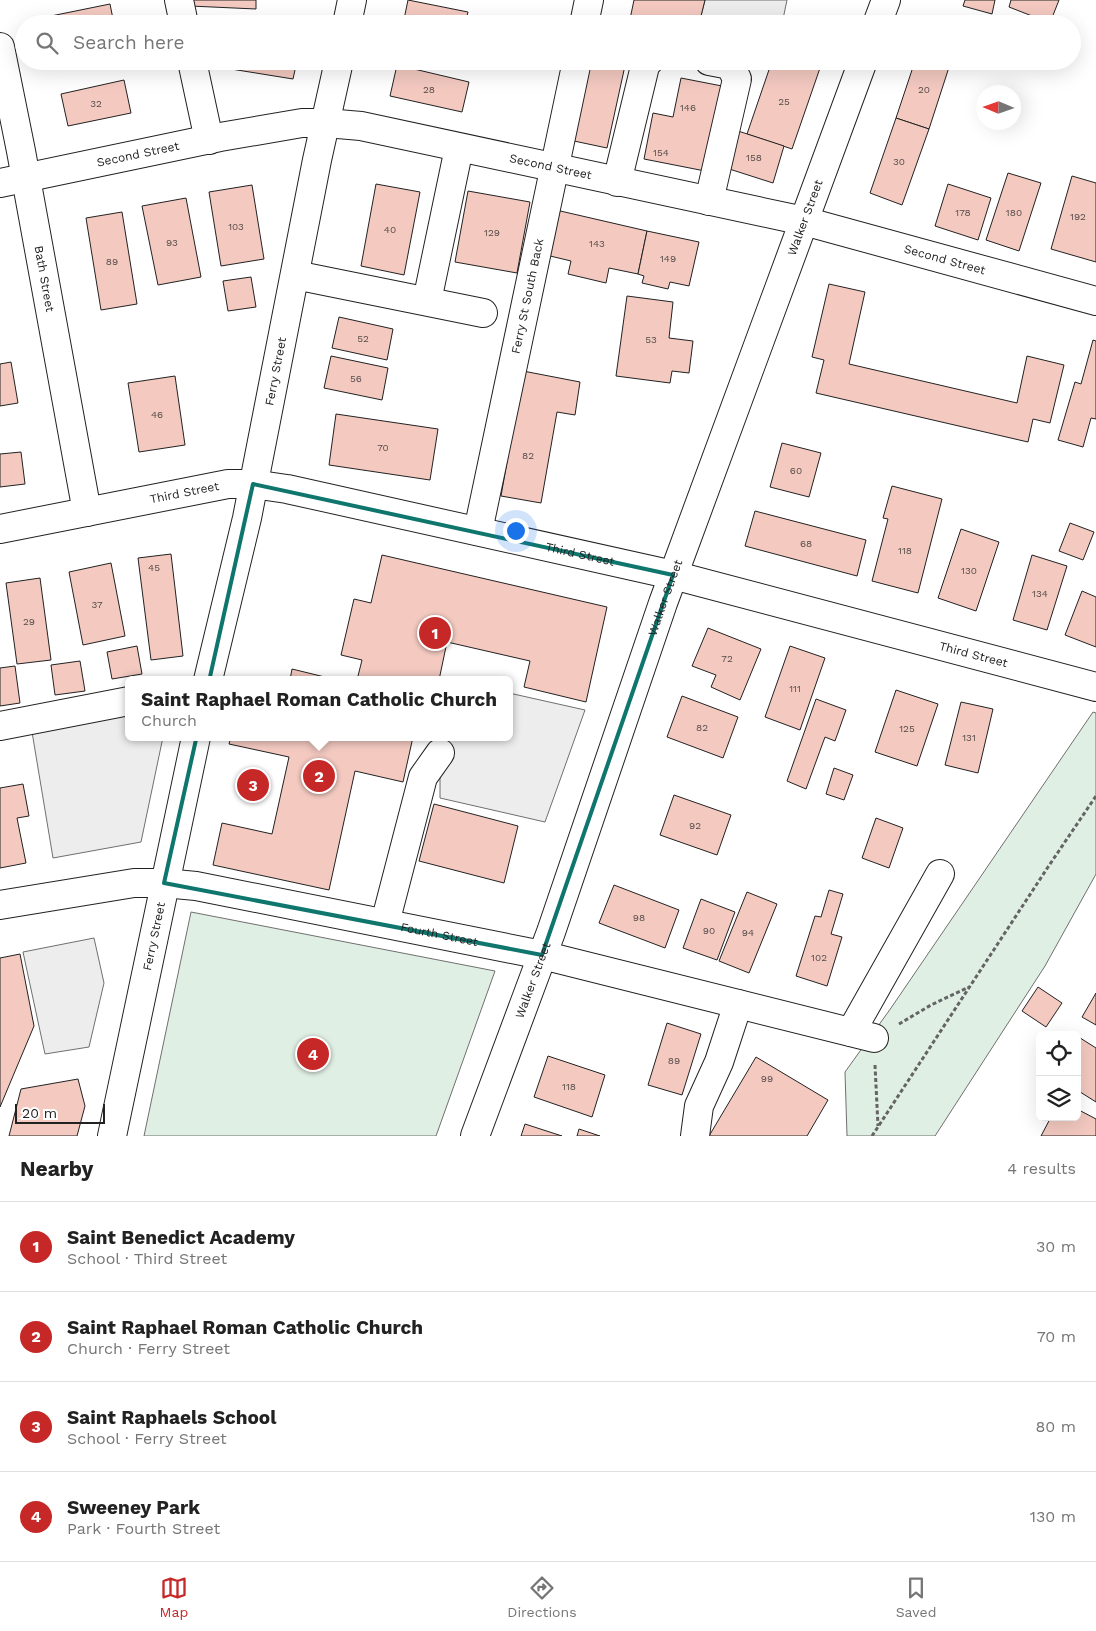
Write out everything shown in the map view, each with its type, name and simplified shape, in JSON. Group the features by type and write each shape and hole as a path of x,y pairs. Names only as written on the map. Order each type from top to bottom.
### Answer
{"street":[{"path":"178,0 182,15"},
{"path":"349,15 352,0"},
{"path":"586,15 589,0"},
{"path":"880,15 886,0"},
{"name":"Bath Street","path":"0,47 13,180 87,512"},
{"path":"194,70 209,140"},
{"name":"Ferry Street","path":"209,676 247,518 317,160 337,70"},
{"name":"Ferry St South Back","path":"478,531 574,70"},
{"path":"617,182 644,70"},
{"path":"709,201 737,80 729,70"},
{"name":"Walker Street","path":"475,1136 542,955 673,575 860,70"},
{"name":"Second Street","path":"13,180 302,123 361,126 804,221 1096,301"},
{"path":"427,301 459,148"},
{"path":"295,276 483,313"},
{"name":"Third Street","path":"0,529 228,484 253,484 287,489 673,575 1096,687"},
{"path":"0,726 125,702"},
{"name":"Ferry Street","path":"112,1136 195,741"},
{"path":"385,923 422,777 440,753"},
{"name":"Fourth Street","path":"0,905 134,883 196,886 542,955 863,1035 940,874"},
{"path":"695,1136 699,1106 719,1062 738,1004"}],"path":[{"path":"872,1136 1096,796"}],"highlighted area":[{"path":"253,484 673,575 542,955 164,883"}],"green space":[{"path":"1093,712 1096,713 1096,874 1045,966 935,1136 847,1136 845,1072 891,1008"},
{"path":"191,912 495,971 436,1136 144,1136"}],"shaded area":[{"path":"705,0 787,0 784,15 701,15"},
{"path":"513,694 585,710 545,822 440,798 442,741 513,741"},
{"path":"125,709 125,741 162,741 141,842 53,858 31,726"},
{"path":"94,938 104,983 89,1047 45,1054 23,952"}],"building":[{"path":"191,0 256,0 256,9 190,6"},
{"path":"408,0 468,12 467,15 405,15"},
{"path":"634,0 705,0 701,15 631,15"},
{"path":"965,0 995,0 992,14 963,6"},
{"path":"1011,0 1059,0 1053,15 1030,15 1009,7"},
{"path":"110,4 112,15 56,15"},
{"path":"237,70 295,70 293,79"},
{"path":"396,70 418,70 469,82 462,112 390,96"},
{"path":"589,70 624,70 607,148 574,141"},
{"path":"769,70 819,70 792,149 747,134"},
{"path":"912,70 948,70 929,129 896,118"},
{"path":"681,78 722,86 705,171 644,159 653,113 673,117"},
{"path":"124,80 131,113 68,126 61,94"},
{"path":"896,118 929,129 902,205 870,193"},
{"path":"735,130 784,146 773,183 723,167"},
{"path":"1008,173 1041,183 1019,251 986,240"},
{"path":"1072,176 1096,183 1096,262 1051,249"},
{"path":"376,184 420,192 404,275 361,266"},
{"path":"948,184 991,198 978,240 935,226"},
{"path":"252,185 264,259 221,266 209,192"},
{"path":"468,191 530,202 517,273 455,262"},
{"path":"186,198 201,277 158,285 142,206"},
{"path":"556,210 647,231 638,274 609,268 606,283 568,274 571,261 546,255"},
{"path":"122,212 137,304 101,310 86,218"},
{"path":"647,231 699,242 689,286 670,282 668,289 642,283 644,276 638,274"},
{"path":"251,277 256,307 228,311 223,281"},
{"path":"829,284 865,292 849,364 1017,403 1027,356 1064,365 1050,423 1033,419 1028,442 816,393 824,360 812,357"},
{"path":"627,296 673,302 669,338 693,341 689,373 672,371 670,383 616,376"},
{"path":"339,317 393,329 387,360 332,348"},
{"path":"1093,340 1096,341 1096,419 1091,418 1083,447 1058,440 1075,382 1081,384"},
{"path":"331,356 388,368 382,400 324,388"},
{"path":"11,362 18,403 0,406 0,364"},
{"path":"523,371 580,382 575,415 557,412 541,503 501,496"},
{"path":"175,376 185,445 139,452 128,383"},
{"path":"336,414 438,429 430,480 329,465"},
{"path":"782,443 821,453 809,497 770,487"},
{"path":"21,452 25,484 0,487 0,454"},
{"path":"892,486 942,499 918,593 872,581 888,519 883,518"},
{"path":"755,511 866,540 857,576 745,546"},
{"path":"1070,523 1094,532 1083,560 1059,551"},
{"path":"961,529 999,542 976,611 938,598"},
{"path":"171,554 183,656 151,660 138,558"},
{"path":"382,555 607,607 586,702 524,687 530,661 447,642 440,676 358,676 362,660 341,655 354,599 371,603"},
{"path":"1032,555 1067,566 1047,630 1013,620"},
{"path":"111,563 125,636 83,645 69,572"},
{"path":"40,578 51,660 17,664 6,583"},
{"path":"1082,591 1096,597 1096,647 1065,635"},
{"path":"708,628 761,649 740,700 711,687 716,675 692,666"},
{"path":"137,646 142,674 112,679 107,652"},
{"path":"790,646 825,658 800,730 765,717"},
{"path":"80,661 85,691 55,695 51,665"},
{"path":"15,666 20,703 0,706 0,668"},
{"path":"292,669 321,676 291,676"},
{"path":"896,690 938,704 917,766 875,752"},
{"path":"682,696 738,717 723,758 667,737"},
{"path":"816,699 846,710 835,741 825,737 806,789 787,781"},
{"path":"961,702 993,709 978,773 945,765"},
{"path":"230,741 412,741 403,782 355,771 329,890 213,865 222,823 272,834 289,757 229,744"},
{"path":"834,768 853,775 844,800 826,794"},
{"path":"23,784 29,816 17,818 26,863 0,868 0,788"},
{"path":"674,795 731,815 717,855 660,835"},
{"path":"434,804 518,826 504,883 419,861"},
{"path":"876,818 903,828 889,868 862,858"},
{"path":"614,885 679,910 665,948 599,923"},
{"path":"829,890 843,894 831,934 842,937 827,986 796,976 815,916 821,917"},
{"path":"747,892 777,904 749,973 719,961"},
{"path":"701,899 735,912 717,960 683,948"},
{"path":"20,954 34,1026 0,1107 0,958"},
{"path":"1038,987 1062,1003 1046,1027 1022,1011"},
{"path":"1096,993 1096,1025 1082,1017"},
{"path":"667,1023 701,1034 682,1095 648,1085"},
{"path":"1081,1039 1096,1048 1096,1102 1081,1093"},
{"path":"548,1056 605,1075 592,1117 534,1097"},
{"path":"756,1057 828,1100 807,1136 709,1136"},
{"path":"78,1079 85,1106 77,1136 9,1136 21,1089"},
{"path":"1081,1111 1096,1119 1096,1136 1041,1136 1049,1121 1081,1121"},
{"path":"525,1124 562,1136 521,1136"},
{"path":"579,1129 600,1136 577,1136"}],"place":[{"name":"Saint Benedict Academy","path":"435,633"},
{"name":"Saint Raphael Roman Catholic Church","path":"319,776"},
{"name":"Saint Raphaels School","path":"253,785"},
{"name":"Sweeney Park","path":"313,1054"}]}
